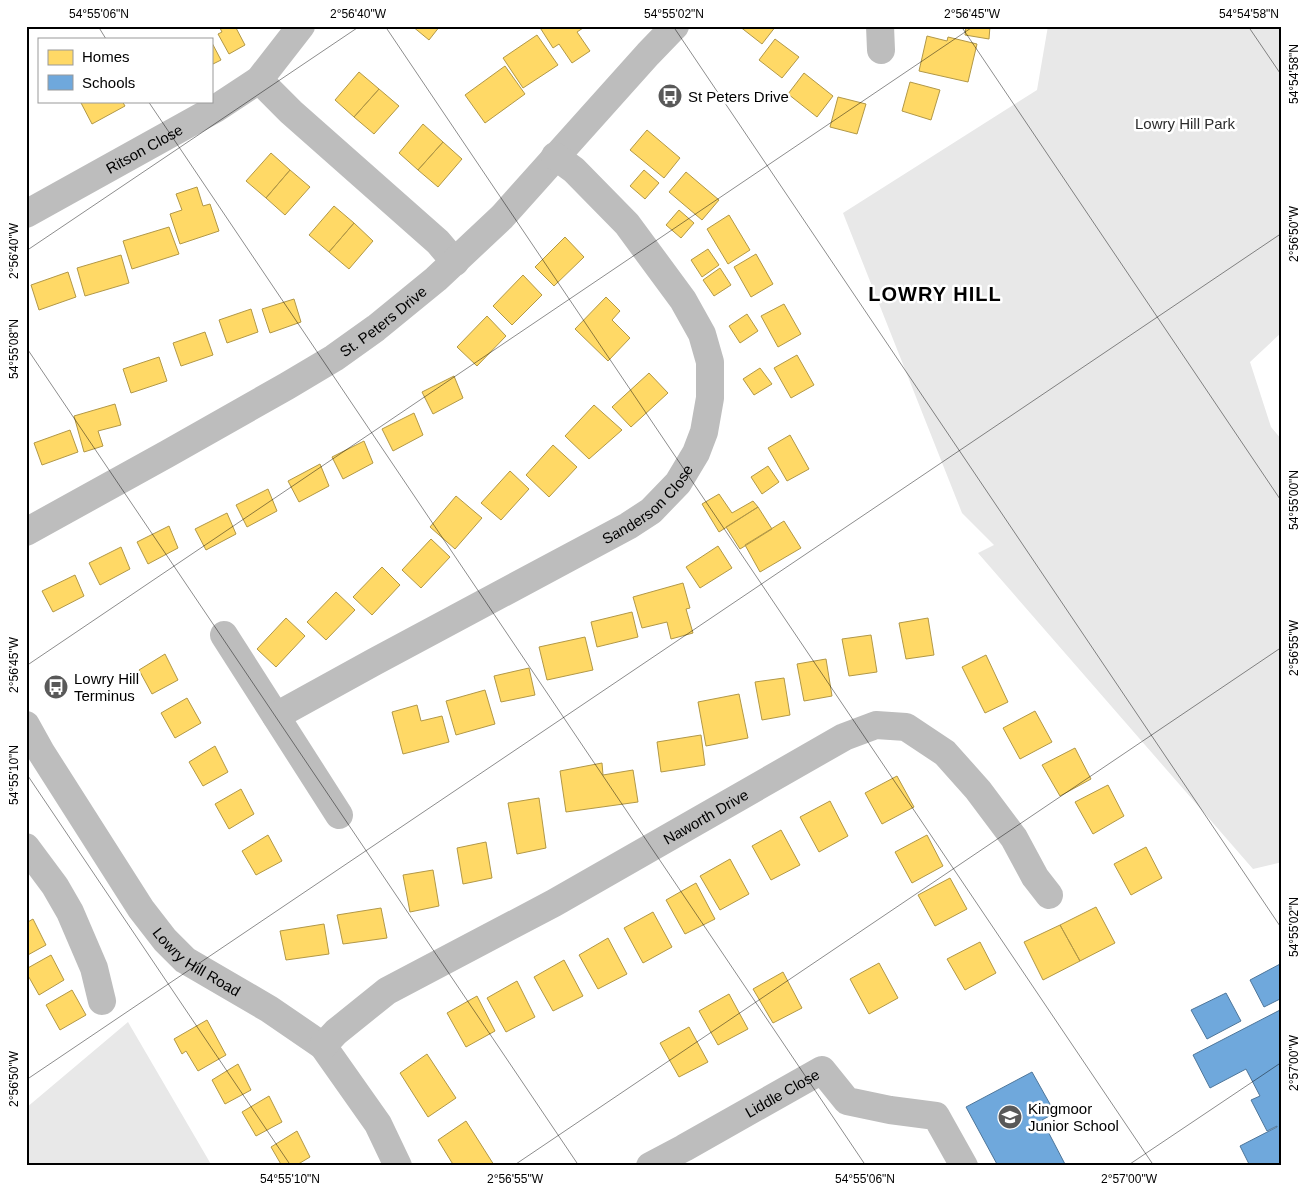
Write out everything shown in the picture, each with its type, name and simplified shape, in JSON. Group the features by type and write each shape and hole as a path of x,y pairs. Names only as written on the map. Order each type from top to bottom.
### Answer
{"street":[{"name":"Ritson Close","path":"26,214 215,108 259,80 301,26"},
{"name":"St. Peters Drive","path":"26,532 334,358 376,328 455,262 502,217 555,156 570,142 675,26"},
{"path":"259,80 291,112 438,242 455,262"},
{"name":"Sanderson Close","path":"276,716 628,526 650,511 678,483 696,453 704,432 710,398 710,362 702,334 683,300 627,224 574,170 555,156"},
{"path":"224,635 339,815"},
{"name":"Lowry Hill Road","path":"26,725 34,756 140,910 165,940 185,960 269,1009 322,1046 378,1124 398,1166"},
{"name":"Naworth Drive","path":"322,1046 336,1032 387,991 554,903 844,737 876,725 906,727 945,753 978,790 1014,838 1035,877 1049,895"},
{"path":"26,848 55,886 70,912 94,968 102,1001"},
{"name":"Liddle Close","path":"650,1166 688,1157 822,1070 847,1101 890,1110 936,1116 964,1166"}],"green space":[{"name":"Lowry Hill Park","path":"1048,26 1282,26 1282,332 1250,362 1271,427 1282,440 1282,862 1253,869 978,553 994,545 962,513 843,213 1037,90"},
{"path":"128,1022 212,1166 26,1166 26,1108"}],"building: Homes":[{"path":"219,26 235,26 245,45 229,54 218,34 222,32"},
{"path":"412,26 440,26 429,40"},
{"path":"539,26 586,26 577,32 590,51 572,63 559,44 553,48"},
{"path":"739,26 776,26 762,44"},
{"path":"966,26 990,26 989,39 965,35"},
{"path":"537,35 558,65 523,88 503,58"},
{"path":"927,36 947,41 948,37 977,44 968,82 919,71"},
{"path":"775,39 799,57 782,78 759,60"},
{"path":"212,43 221,60 212,64"},
{"path":"505,66 525,94 485,123 465,95"},
{"path":"359,72 379,89 354,117 335,100"},
{"path":"804,73 833,96 817,117 788,94"},
{"path":"910,82 940,90 931,120 902,111"},
{"path":"379,89 399,106 374,134 354,117"},
{"path":"838,97 866,104 857,134 830,127"},
{"path":"81,102 123,102 125,106 92,124"},
{"path":"423,124 443,142 418,170 399,153"},
{"path":"647,130 680,158 664,178 630,150"},
{"path":"443,142 462,159 438,187 418,170"},
{"path":"271,153 290,170 266,198 246,181"},
{"path":"290,170 310,187 285,215 266,198"},
{"path":"644,170 659,183 645,199 630,186"},
{"path":"686,172 719,200 702,220 669,192"},
{"path":"197,187 203,206 210,204 219,231 180,244 170,214 182,210 176,194"},
{"path":"334,206 354,223 329,252 309,235"},
{"path":"679,210 694,223 681,238 666,225"},
{"path":"729,215 750,250 728,264 707,229"},
{"path":"354,223 373,241 349,269 329,252"},
{"path":"169,227 179,254 132,269 123,241"},
{"path":"565,237 584,257 554,286 535,267"},
{"path":"708,249 719,265 702,277 691,260"},
{"path":"756,254 773,284 751,297 734,267"},
{"path":"121,255 129,283 85,296 77,268"},
{"path":"720,268 731,285 714,296 703,280"},
{"path":"68,272 76,297 39,310 31,285"},
{"path":"523,275 542,295 512,325 493,306"},
{"path":"606,297 620,311 612,320 630,338 608,361 575,329"},
{"path":"294,299 301,322 270,333 262,309"},
{"path":"784,304 801,334 778,347 761,316"},
{"path":"251,309 258,332 227,343 219,320"},
{"path":"747,314 758,331 740,343 729,326"},
{"path":"487,316 506,336 477,366 457,347"},
{"path":"205,332 213,355 181,366 173,343"},
{"path":"797,355 814,385 791,398 774,368"},
{"path":"159,357 167,381 131,393 123,369"},
{"path":"760,368 772,384 754,395 743,379"},
{"path":"649,373 668,393 631,427 612,407"},
{"path":"454,376 463,398 433,414 422,392"},
{"path":"115,404 121,425 98,431 103,446 84,452 74,416"},
{"path":"594,405 622,430 589,459 565,436"},
{"path":"414,413 423,435 393,451 382,429"},
{"path":"70,430 78,452 42,465 34,443"},
{"path":"790,435 809,469 787,481 768,448"},
{"path":"364,441 373,463 343,479 332,457"},
{"path":"553,445 577,467 549,497 526,475"},
{"path":"320,464 329,486 299,502 288,481"},
{"path":"768,466 779,482 762,494 751,477"},
{"path":"510,471 529,489 501,520 481,503"},
{"path":"268,489 277,511 247,527 236,505"},
{"path":"719,494 732,513 753,501 758,507 719,532 702,504"},
{"path":"456,496 482,518 455,549 430,527"},
{"path":"758,507 772,529 740,549 726,527"},
{"path":"227,513 236,534 206,550 195,529"},
{"path":"784,521 801,548 760,572 745,545"},
{"path":"169,526 178,548 148,564 137,542"},
{"path":"431,539 450,557 421,588 402,570"},
{"path":"718,546 732,568 700,588 686,567"},
{"path":"121,547 130,569 100,585 89,563"},
{"path":"382,567 400,585 372,615 353,597"},
{"path":"75,575 84,596 53,612 42,591"},
{"path":"683,583 690,608 686,609 693,633 671,639 667,622 642,628 633,597"},
{"path":"336,592 355,610 326,640 307,622"},
{"path":"632,612 638,637 597,647 591,622"},
{"path":"286,618 305,636 276,667 257,649"},
{"path":"928,618 934,655 906,659 899,623"},
{"path":"871,635 877,672 849,676 842,639"},
{"path":"585,637 593,670 547,680 539,647"},
{"path":"165,654 178,680 152,694 139,670"},
{"path":"986,655 1008,702 985,713 962,667"},
{"path":"826,659 832,696 804,701 797,664"},
{"path":"529,668 535,695 501,702 494,676"},
{"path":"784,678 790,715 762,720 755,682"},
{"path":"485,690 495,724 456,735 446,701"},
{"path":"739,694 748,738 706,746 698,702"},
{"path":"187,698 201,723 175,738 161,713"},
{"path":"417,705 421,721 442,716 449,742 403,754 392,712"},
{"path":"1035,711 1052,742 1020,759 1003,728"},
{"path":"701,735 705,765 661,772 657,742"},
{"path":"215,746 228,772 203,786 189,762"},
{"path":"1075,748 1091,779 1060,796 1042,765"},
{"path":"602,763 603,775 633,770 638,802 566,812 560,771"},
{"path":"897,776 914,807 882,824 865,793"},
{"path":"1108,785 1124,816 1093,834 1075,802"},
{"path":"241,789 254,814 229,829 215,804"},
{"path":"539,798 546,848 517,854 508,803"},
{"path":"830,801 848,836 819,852 800,817"},
{"path":"781,830 800,865 771,880 752,846"},
{"path":"268,835 282,861 256,875 242,851"},
{"path":"927,835 943,866 912,883 895,852"},
{"path":"486,842 492,878 463,884 457,848"},
{"path":"1146,847 1162,878 1131,895 1114,864"},
{"path":"730,859 749,894 720,910 700,876"},
{"path":"433,870 439,906 410,912 403,875"},
{"path":"950,878 967,909 935,926 918,895"},
{"path":"696,883 715,919 685,934 666,900"},
{"path":"1096,907 1115,943 1080,961 1060,925"},
{"path":"381,908 387,938 343,944 337,915"},
{"path":"653,912 672,947 643,963 624,928"},
{"path":"33,919 46,945 26,956 26,923"},
{"path":"324,924 329,954 286,960 280,931"},
{"path":"1060,925 1080,961 1043,980 1024,942"},
{"path":"608,938 627,974 598,989 579,955"},
{"path":"980,942 996,973 965,990 947,959"},
{"path":"51,955 64,980 39,995 26,969"},
{"path":"564,960 583,996 553,1011 534,977"},
{"path":"879,963 898,998 869,1014 850,979"},
{"path":"783,972 802,1008 773,1023 753,989"},
{"path":"517,981 535,1017 506,1032 487,998"},
{"path":"72,990 86,1015 60,1030 46,1005"},
{"path":"729,994 748,1029 718,1045 699,1011"},
{"path":"477,996 495,1031 466,1047 447,1013"},
{"path":"207,1020 226,1055 198,1071 186,1051 182,1054 174,1039"},
{"path":"689,1027 708,1062 679,1077 660,1043"},
{"path":"427,1054 456,1098 428,1117 400,1073"},
{"path":"238,1064 251,1090 225,1104 212,1080"},
{"path":"269,1096 282,1122 256,1136 242,1112"},
{"path":"466,1121 493,1166 454,1166 438,1140"},
{"path":"297,1131 310,1157 295,1166 282,1166 271,1147"}],"building: Schools":[{"path":"1282,963 1282,998 1264,1007 1250,980"},
{"path":"1226,993 1241,1021 1207,1039 1191,1010"},
{"path":"1282,1009 1282,1166 1250,1166 1240,1146 1277,1126 1267,1131 1251,1100 1260,1096 1246,1069 1210,1088 1193,1055"},
{"name":"Kingmoor Junior School","path":"1032,1072 1055,1113 1042,1120 1066,1166 998,1166 966,1107"}],"place":[{"name":"St Peters Drive","path":"670,96"},
{"name":"Lowry Hill Terminus","path":"56,687"},
{"name":"Kingmoor Junior School","path":"1010,1117"}],"district":[{"name":"LOWRY HILL","path":"935,294"}]}
